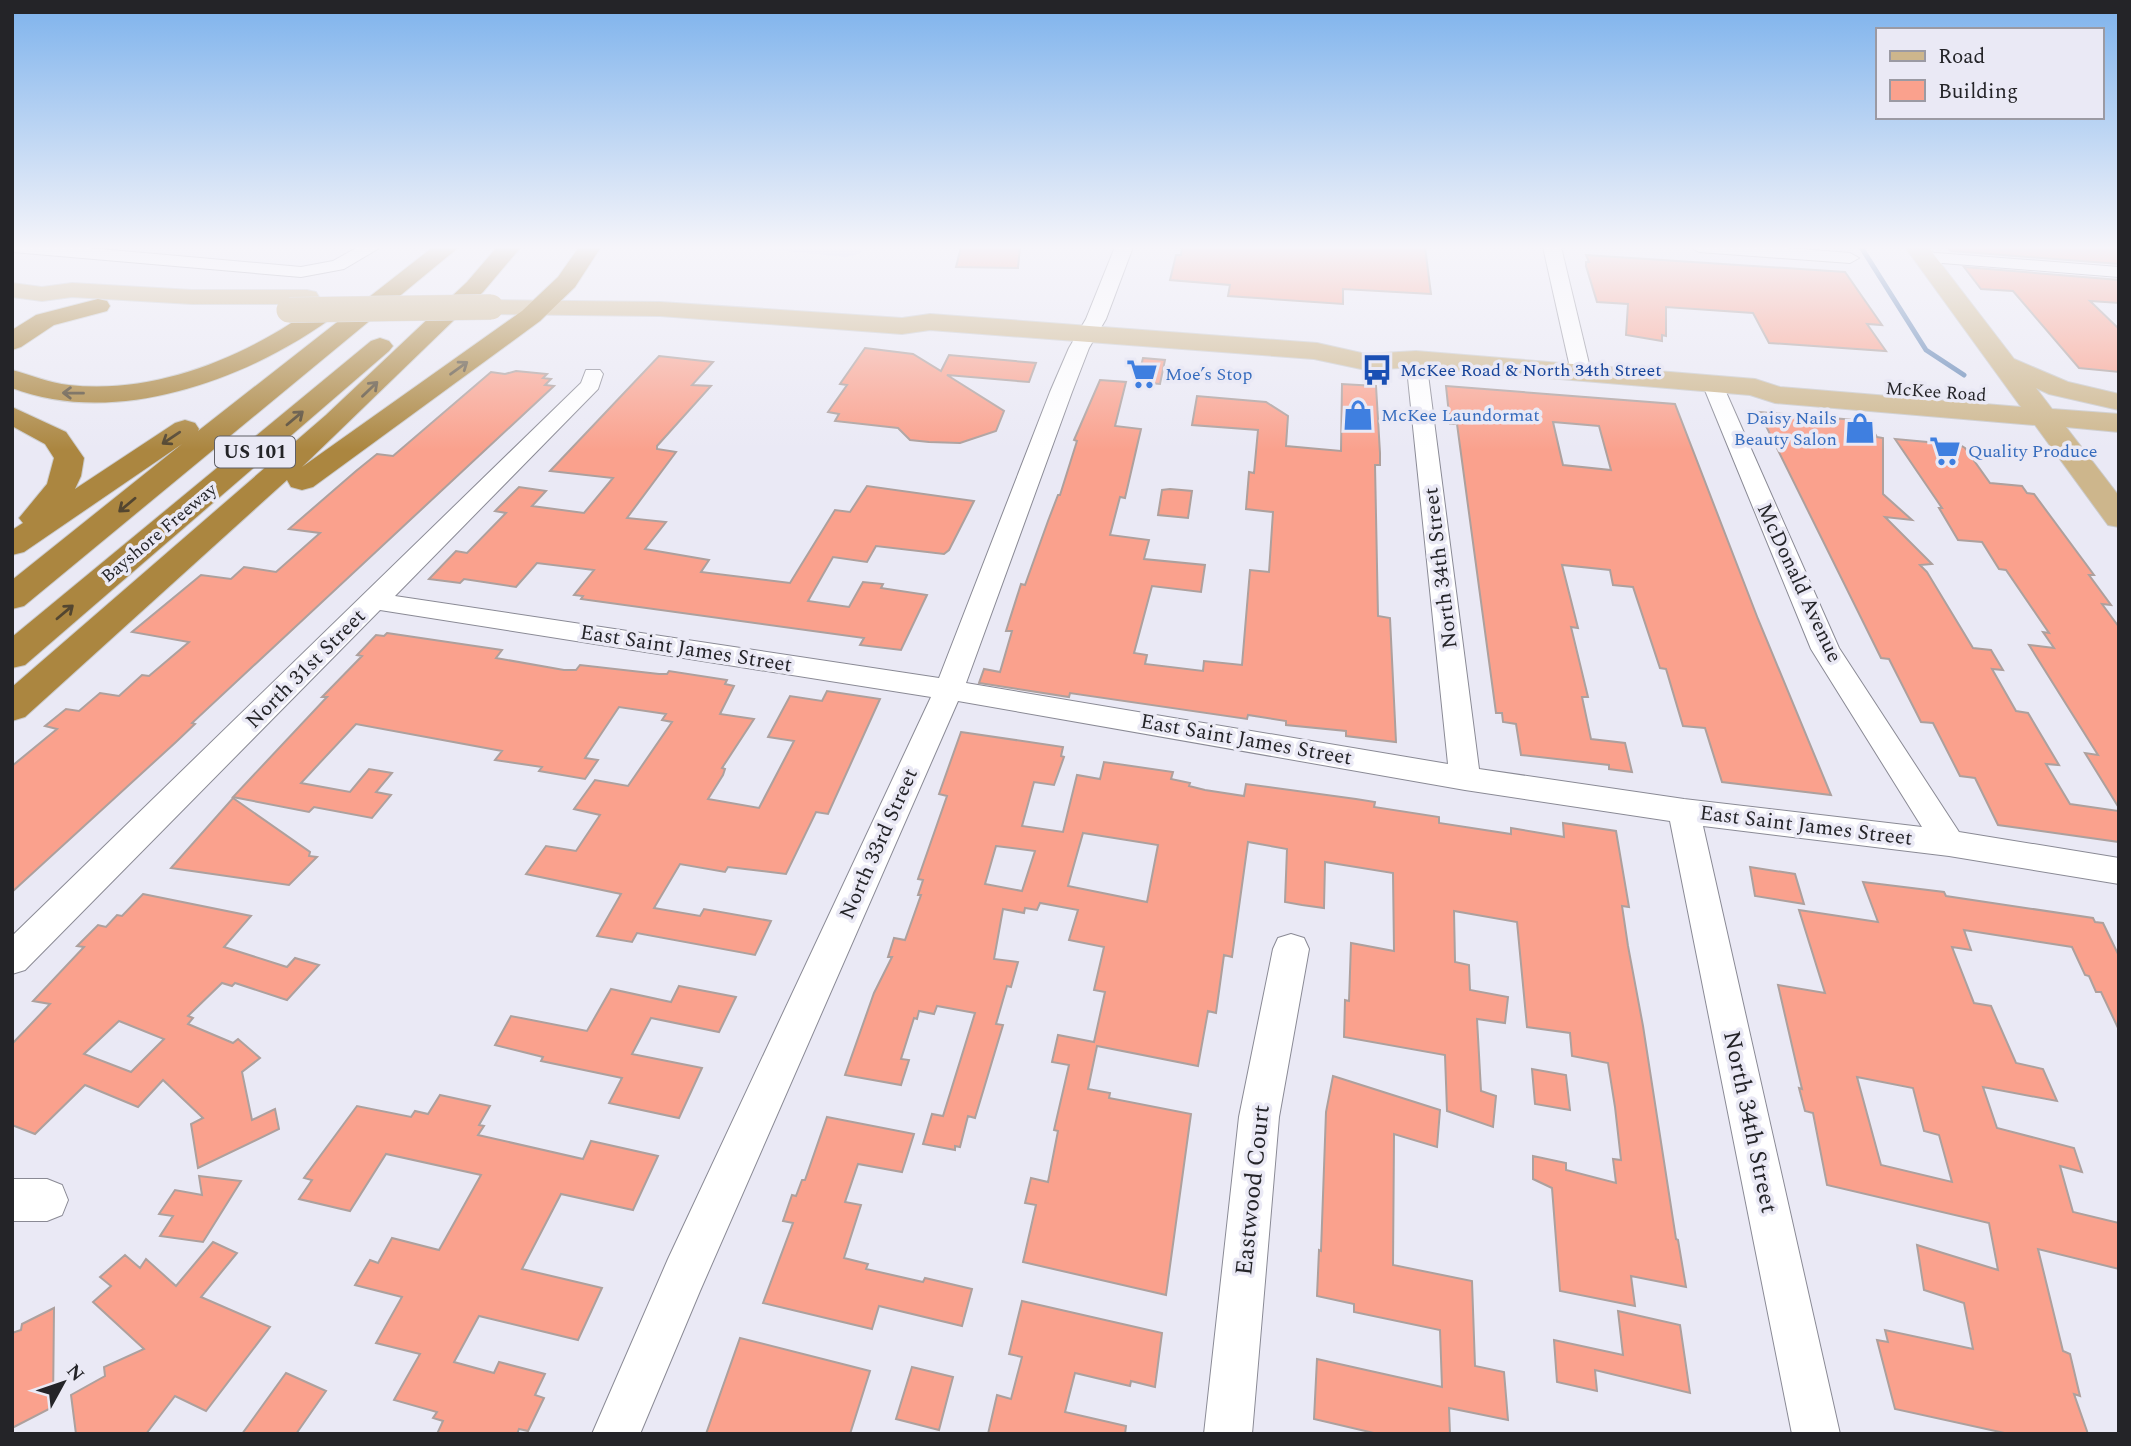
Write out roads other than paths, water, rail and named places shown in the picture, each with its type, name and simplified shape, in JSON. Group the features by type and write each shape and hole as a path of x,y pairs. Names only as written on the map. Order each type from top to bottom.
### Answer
{"highway":[{"path":"12,335 19,323 30,314"},
{"path":"12,342 45,320 66,314"},
{"path":"12,378 33,387 80,393 150,387 194,377 236,363 270,348 320,314"},
{"name":"Bayshore Freeway","path":"12,598 362,314"},
{"name":"Bayshore Freeway","path":"12,656 419,314"},
{"path":"12,708 337,421 447,314"},
{"path":"118,614 161,587 530,314"},
{"path":"12,545 231,398 293,368"},
{"path":"12,415 56,438 69,458 65,481 55,498 12,537"}],"main road":[{"name":"McKee Road","path":"738,314 902,326 930,322 1087,333 1317,351 1338,359 1393,364 1416,359 1712,383 1755,387 1775,395 2035,408 2119,403"},
{"path":"1966,314 2119,519"},
{"path":"2002,363 2059,388 2119,403"},
{"name":"McKee Road","path":"2035,408 2119,423"},
{"path":"2064,445 2098,433 2119,431"}],"street":[{"name":"North 33rd Street","path":"616,1434 684,1275 948,689 1061,392 1098,314"},
{"path":"1568,314 1581,372"},
{"name":"North 34th Street","path":"1416,359 1465,778"},
{"name":"North 31st Street","path":"12,959 591,384 593,374"},
{"name":"McDonald Avenue","path":"1712,383 1825,649 1949,843"},
{"name":"East Saint James Street","path":"374,601 948,689 1465,778 1684,811 1949,843 2119,871"},
{"name":"North 34th Street","path":"1684,811 1816,1434"},
{"name":"Eastwood Court","path":"1228,1434 1259,1117 1291,949"}],"waterway":[{"path":"1904,314 1926,350 1964,375"}],"place":[{"name":"McKee Road & North 34th Street","path":"1377,370"},
{"name":"Moe’s Stop","path":"1142,374"},
{"name":"McKee Laundormat","path":"1358,415"},
{"name":"Daisy Nails Beauty Salon","path":"1860,428"},
{"name":"Quality Produce","path":"1945,451"}]}
